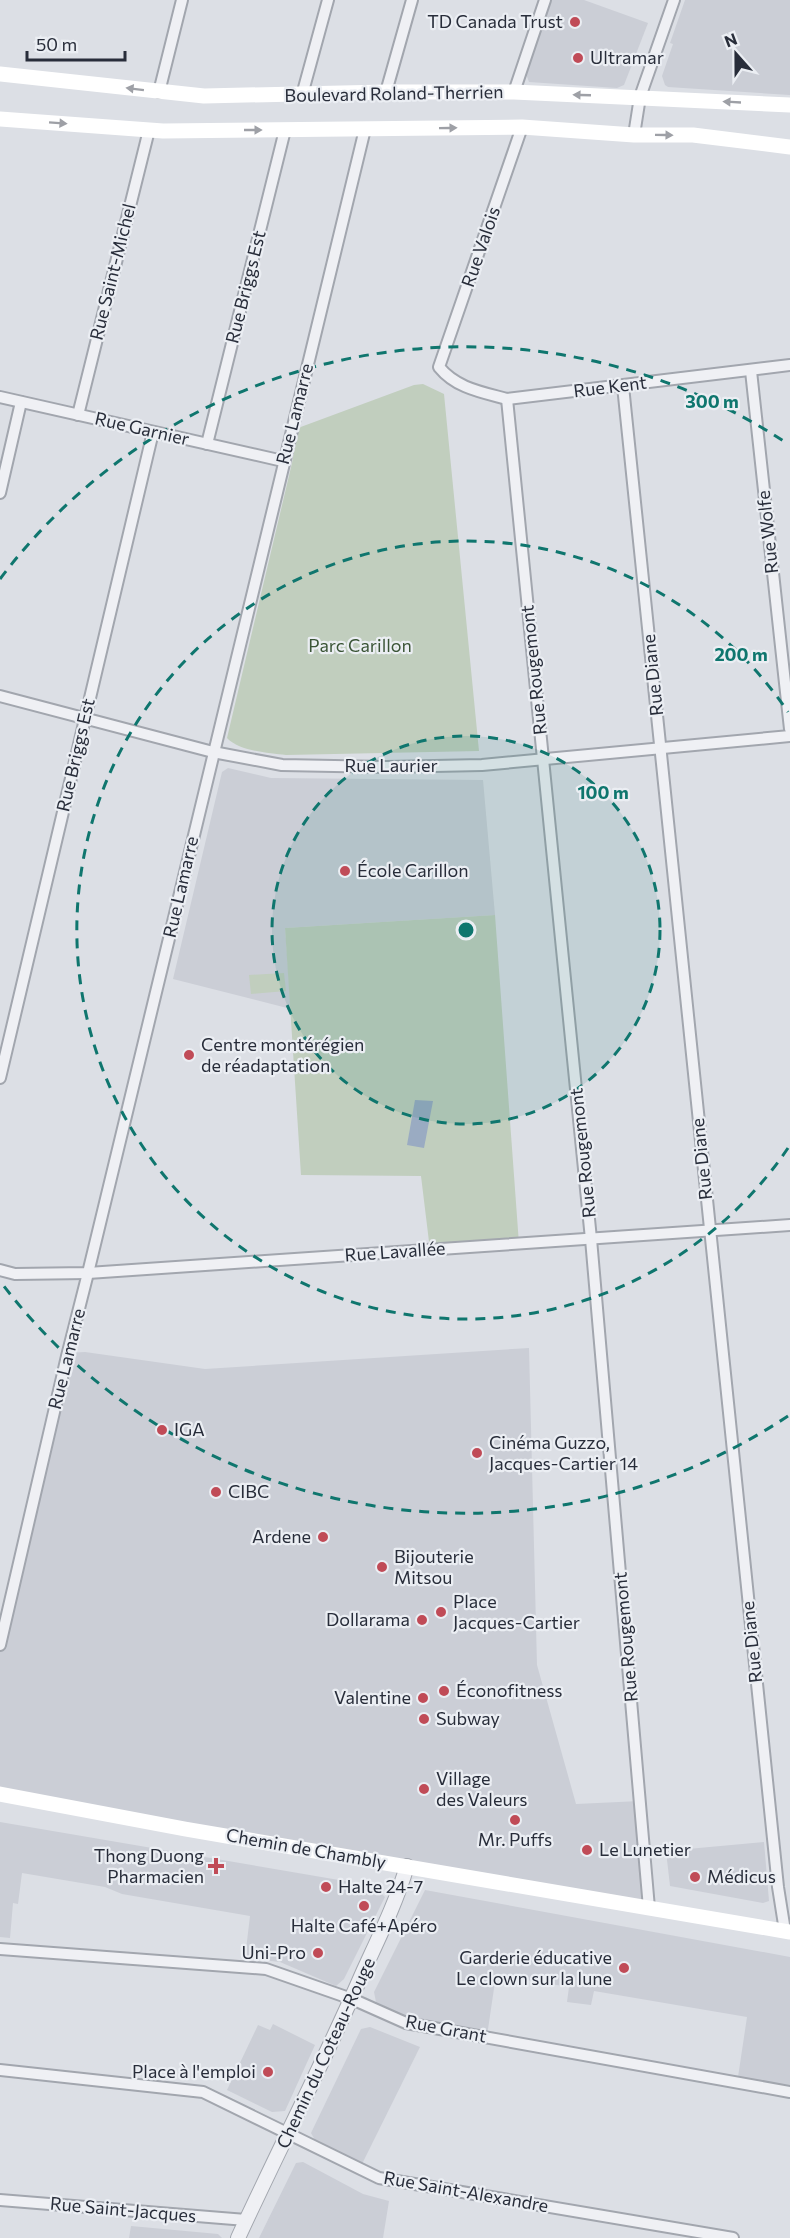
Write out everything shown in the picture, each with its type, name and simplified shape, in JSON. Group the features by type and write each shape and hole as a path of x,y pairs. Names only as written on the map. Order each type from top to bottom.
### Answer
{"main road":[{"name":"Boulevard Roland-Therrien","path":"0,74 204,96 514,92 790,105"},
{"name":"Boulevard Roland-Therrien","path":"0,119 149,130 522,127 634,135 693,135 790,147"},
{"name":"Chemin de Chambly","path":"0,1794 185,1829 787,1932"}],"street":[{"path":"159,92 182,0"},
{"path":"302,95 328,0"},
{"path":"386,92 412,0"},
{"path":"514,92 545,0"},
{"path":"634,135 640,97 674,0"},
{"name":"Rue Valois","path":"439,367 522,127"},
{"name":"Rue Lamarre","path":"0,1645 66,1356 365,129"},
{"name":"Rue Saint-Michel","path":"78,415 149,130"},
{"name":"Rue Briggs Est","path":"207,444 285,130"},
{"name":"Rue Kent","path":"439,367 451,380 461,385 507,399 790,365"},
{"name":"Rue Wolfe","path":"751,371 790,729"},
{"name":"Rue Diane","path":"623,386 776,1863 787,1932"},
{"name":"Rue Garnier","path":"0,397 283,461"},
{"name":"Rue Rougemont","path":"507,399 591,1239 649,1908"},
{"path":"0,493 21,402"},
{"name":"Rue Briggs Est","path":"0,1078 153,432"},
{"name":"Rue Laurier","path":"0,696 213,752 282,765 375,767 482,765 790,736"},
{"name":"Rue Lavallée","path":"0,1270 15,1274 88,1273 790,1225"},
{"name":"Chemin du Coteau-Rouge","path":"238,2238 352,1999 399,1894 406,1866"},
{"name":"Rue Grant","path":"0,1949 266,1969 352,1999 406,2024 790,2092"},
{"name":"Rue Saint-Alexandre","path":"0,2070 202,2092 379,2178 734,2238"},
{"name":"Rue Saint-Jacques","path":"0,2200 246,2220"}],"shaded area":[{"path":"552,0 584,0 648,23 624,85 617,88 529,82 526,74 527,68"},
{"path":"685,0 790,0 790,95 665,85 662,76 673,44 670,43"},
{"name":"École Carillon","path":"228,768 271,778 483,780 495,915 285,928 291,1009 173,979 222,772"},
{"name":"Place Jacques-Cartier","path":"529,1348 537,1665 576,1804 640,1801 649,1908 0,1794 0,1645 67,1353 85,1352 205,1369"},
{"path":"0,1822 374,1886 385,1897 344,1979 336,1986 280,1962 245,1958 250,1916 122,1894 105,1887 22,1873 18,1904 13,1903 10,1938 0,1937"},
{"path":"764,1842 769,1901 763,1903 670,1886 666,1851"},
{"path":"425,1890 790,1957 790,2086 738,2077 747,2017 594,1991 591,2005 567,2002 569,1987 496,1975 487,2036 413,2020 376,2002 374,1992"},
{"name":"Place à l'emploi","path":"273,2024 315,2045 285,2111 272,2112 227,2090 258,2025 270,2030"},
{"path":"370,2027 420,2047 361,2166 315,2140 311,2133 361,2029"},
{"path":"303,2162 363,2194 389,2201 383,2238 259,2238 296,2163"},
{"path":"131,2226 218,2234 222,2238 129,2238"}],"green space":[{"name":"Parc Carillon","path":"423,384 444,394 479,751 286,755 254,751 239,746 227,738 292,463 298,428 414,385"},
{"path":"495,915 519,1244 430,1250 421,1176 301,1175 285,928"},
{"path":"284,973 286,991 251,994 249,975"}],"water":[{"path":"415,1100 433,1101 424,1148 407,1145"}],"place":[{"name":"TD Canada Trust","path":"575,22"},
{"name":"Ultramar","path":"578,58"},
{"name":"École Carillon","path":"345,871"},
{"name":"Centre montérégien de réadaptation","path":"189,1055"},
{"name":"IGA","path":"162,1430"},
{"name":"Cinéma Guzzo, Jacques-Cartier 14","path":"477,1453"},
{"name":"CIBC","path":"216,1492"},
{"name":"Ardene","path":"323,1537"},
{"name":"Bijouterie Mitsou","path":"382,1567"},
{"name":"Place Jacques-Cartier","path":"441,1612"},
{"name":"Dollarama","path":"422,1620"},
{"name":"Éconofitness","path":"444,1691"},
{"name":"Valentine","path":"423,1698"},
{"name":"Subway","path":"424,1719"},
{"name":"Village des Valeurs","path":"424,1789"},
{"name":"Mr. Puffs","path":"515,1820"},
{"name":"Le Lunetier","path":"587,1850"},
{"name":"Thong Duong Pharmacien","path":"216,1866"},
{"name":"Médicus","path":"695,1877"},
{"name":"Halte 24-7","path":"326,1887"},
{"name":"Halte Café+Apéro","path":"364,1906"},
{"name":"Uni-Pro","path":"318,1953"},
{"name":"Garderie éducative Le clown sur la lune","path":"624,1968"},
{"name":"Place à l'emploi","path":"268,2072"}]}
